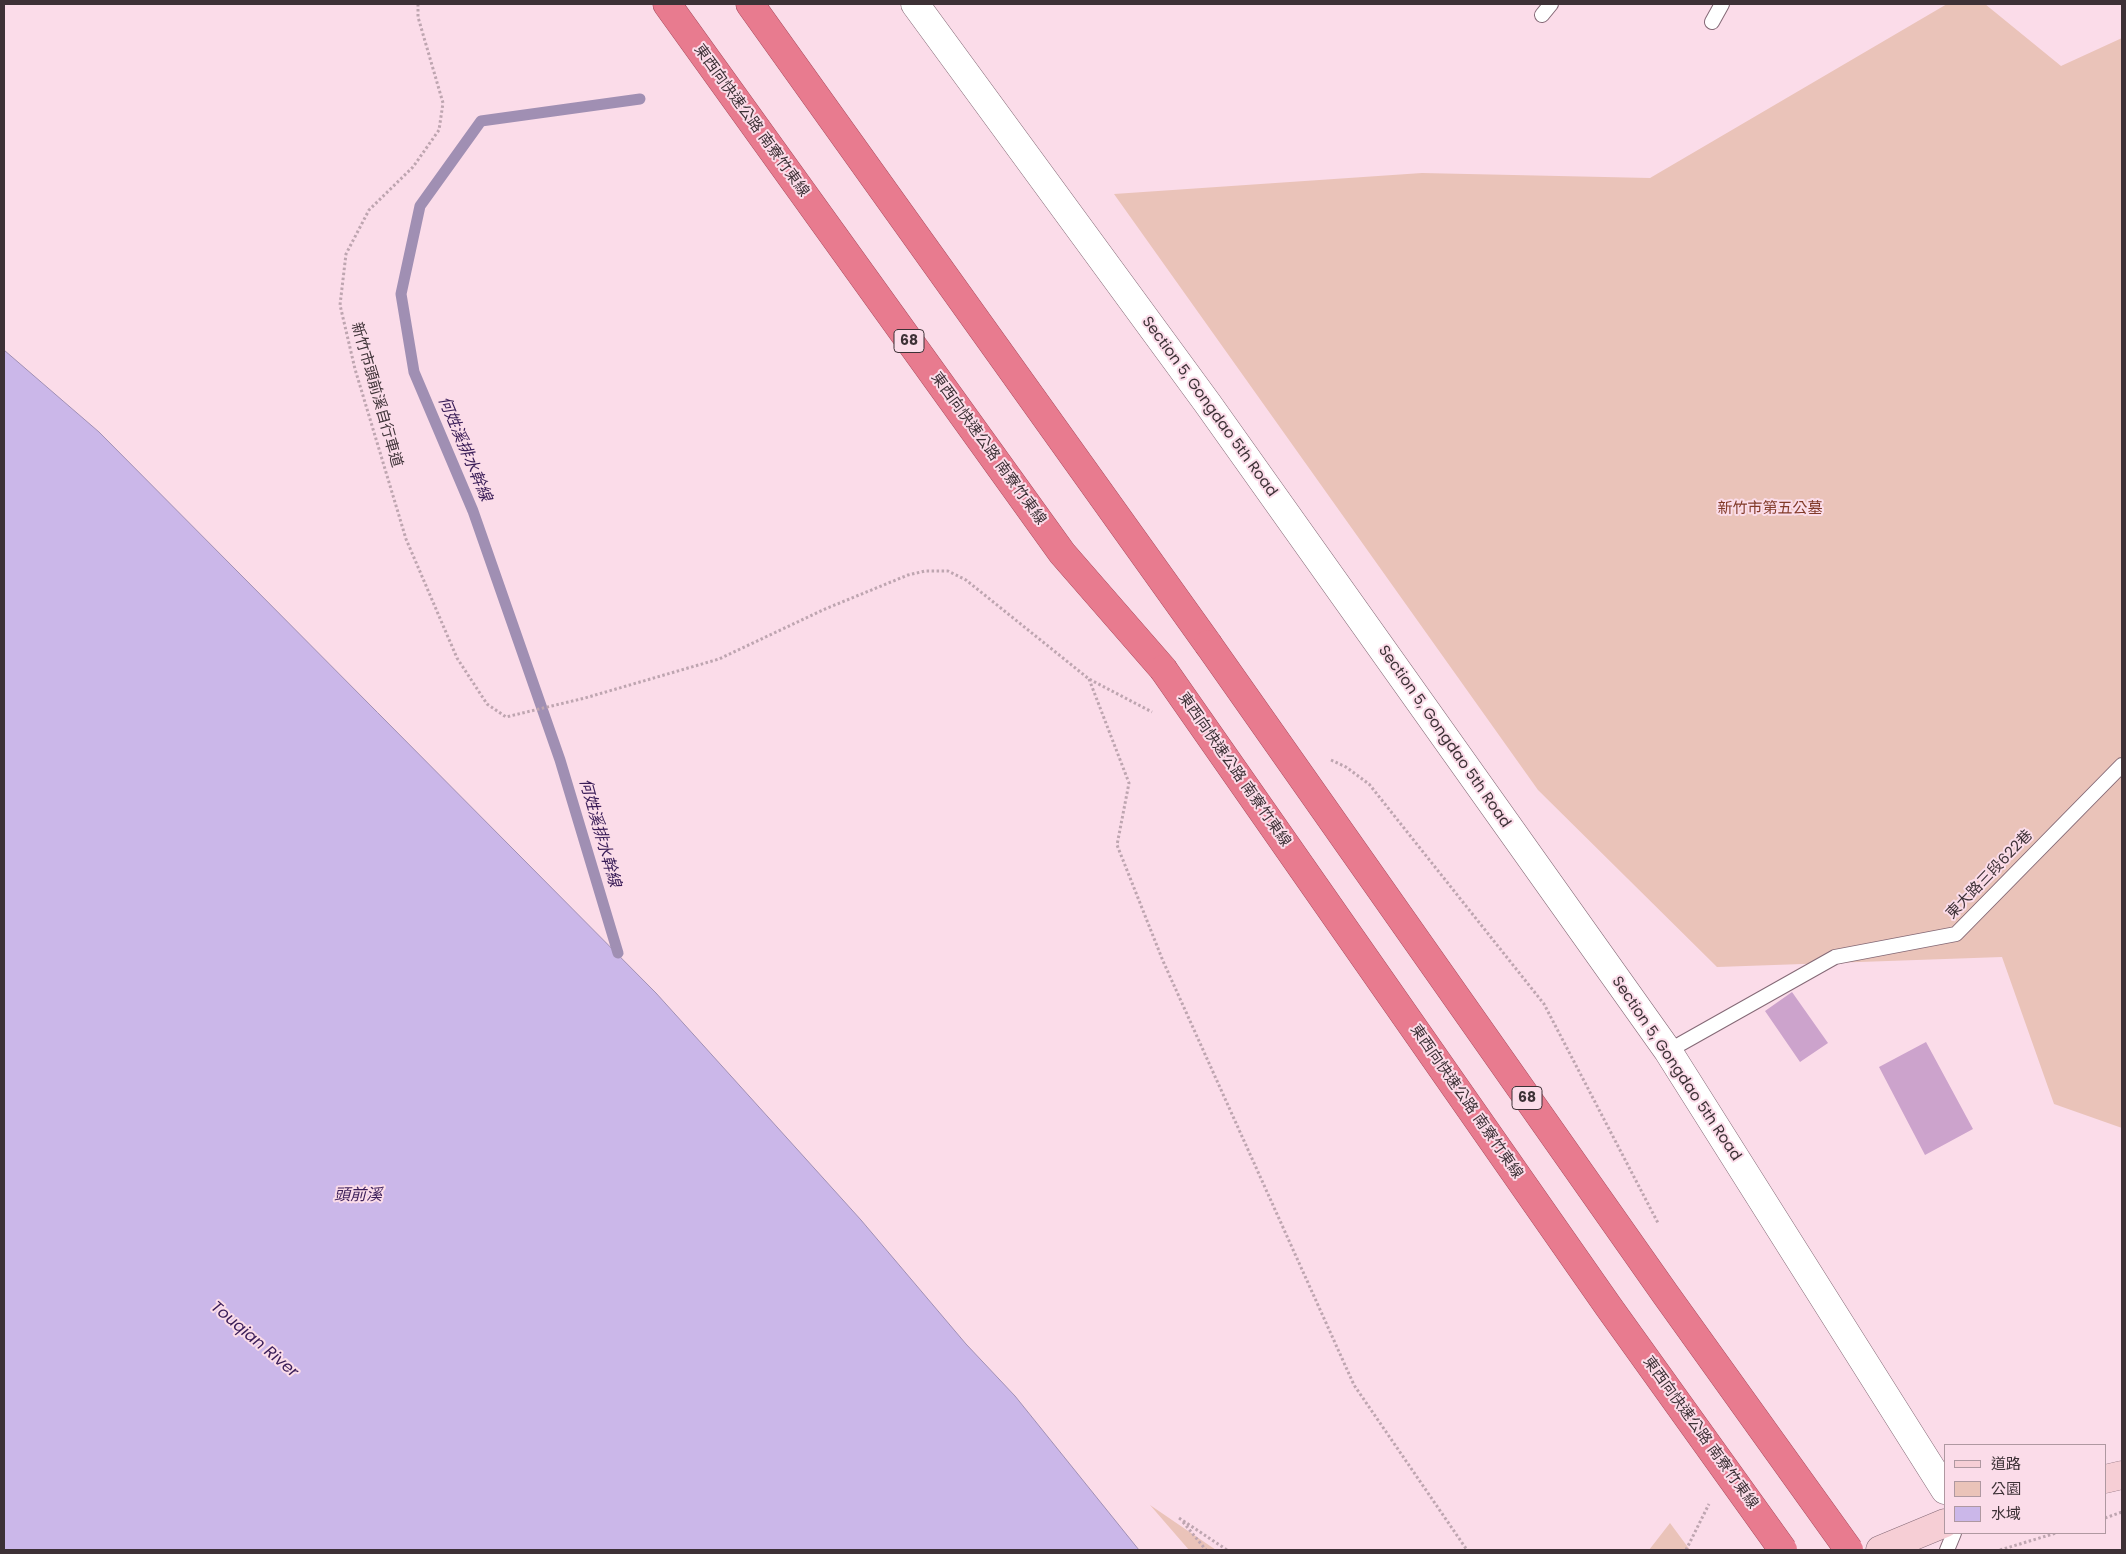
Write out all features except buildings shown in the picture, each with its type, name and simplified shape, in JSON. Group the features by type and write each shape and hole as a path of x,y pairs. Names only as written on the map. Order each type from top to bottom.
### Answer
{"highway":[{"name":"東西向快速公路 南寮竹東線","path":"667,4 1062,553 1163,669 1591,1281 1783,1550"},
{"name":"68","path":"750,4 1208,644 1666,1296 1849,1550"}],"main road":[{"path":"2106,1479 2122,1475"},
{"path":"1880,1550 1944,1523"}],"street":[{"name":"Section 5, Gongdao 5th Road","path":"915,4 1208,404 1668,1051 1944,1488"}],"lane":[{"path":"1542,15 1551,4"},
{"path":"1712,22 1722,4"},
{"name":"東大路三段622巷","path":"1668,1051 1835,957 1956,934 2122,765"},
{"path":"1947,1550 1954,1534"}],"path":[{"name":"新竹市頭前溪自行車道","path":"418,4 418,17 443,103 440,130 413,167 369,210 346,254 340,305 355,369 406,539 457,658 487,704 506,717 585,698"},
{"path":"1089,678 1129,783 1117,845 1163,962 1354,1386 1467,1550"},
{"path":"2106,1518 2122,1512"},
{"path":"1206,1550 1179,1518 1227,1550"},
{"path":"2000,1550 2053,1534"}],"green space":[{"name":"新竹市第五公墓","path":"1947,4 1985,4 2061,66 2122,38 2122,1128 2054,1104 2002,957 1717,967 1538,790 1114,194 1422,173 1650,178"},
{"path":"1150,1505 1216,1550 1189,1550"},
{"path":"1670,1523 1690,1550 1649,1550"}],"water":[{"name":"頭前溪","path":"4,350 99,432 656,993 861,1220 966,1344 1015,1396 1139,1550 4,1550"}],"waterway":[{"name":"何姓溪排水幹線","path":"618,953 560,760 473,511 414,372 401,294 420,206 481,121 640,99"}],"water label":[{"name":"Touqian River","path":"254,1340"}]}
